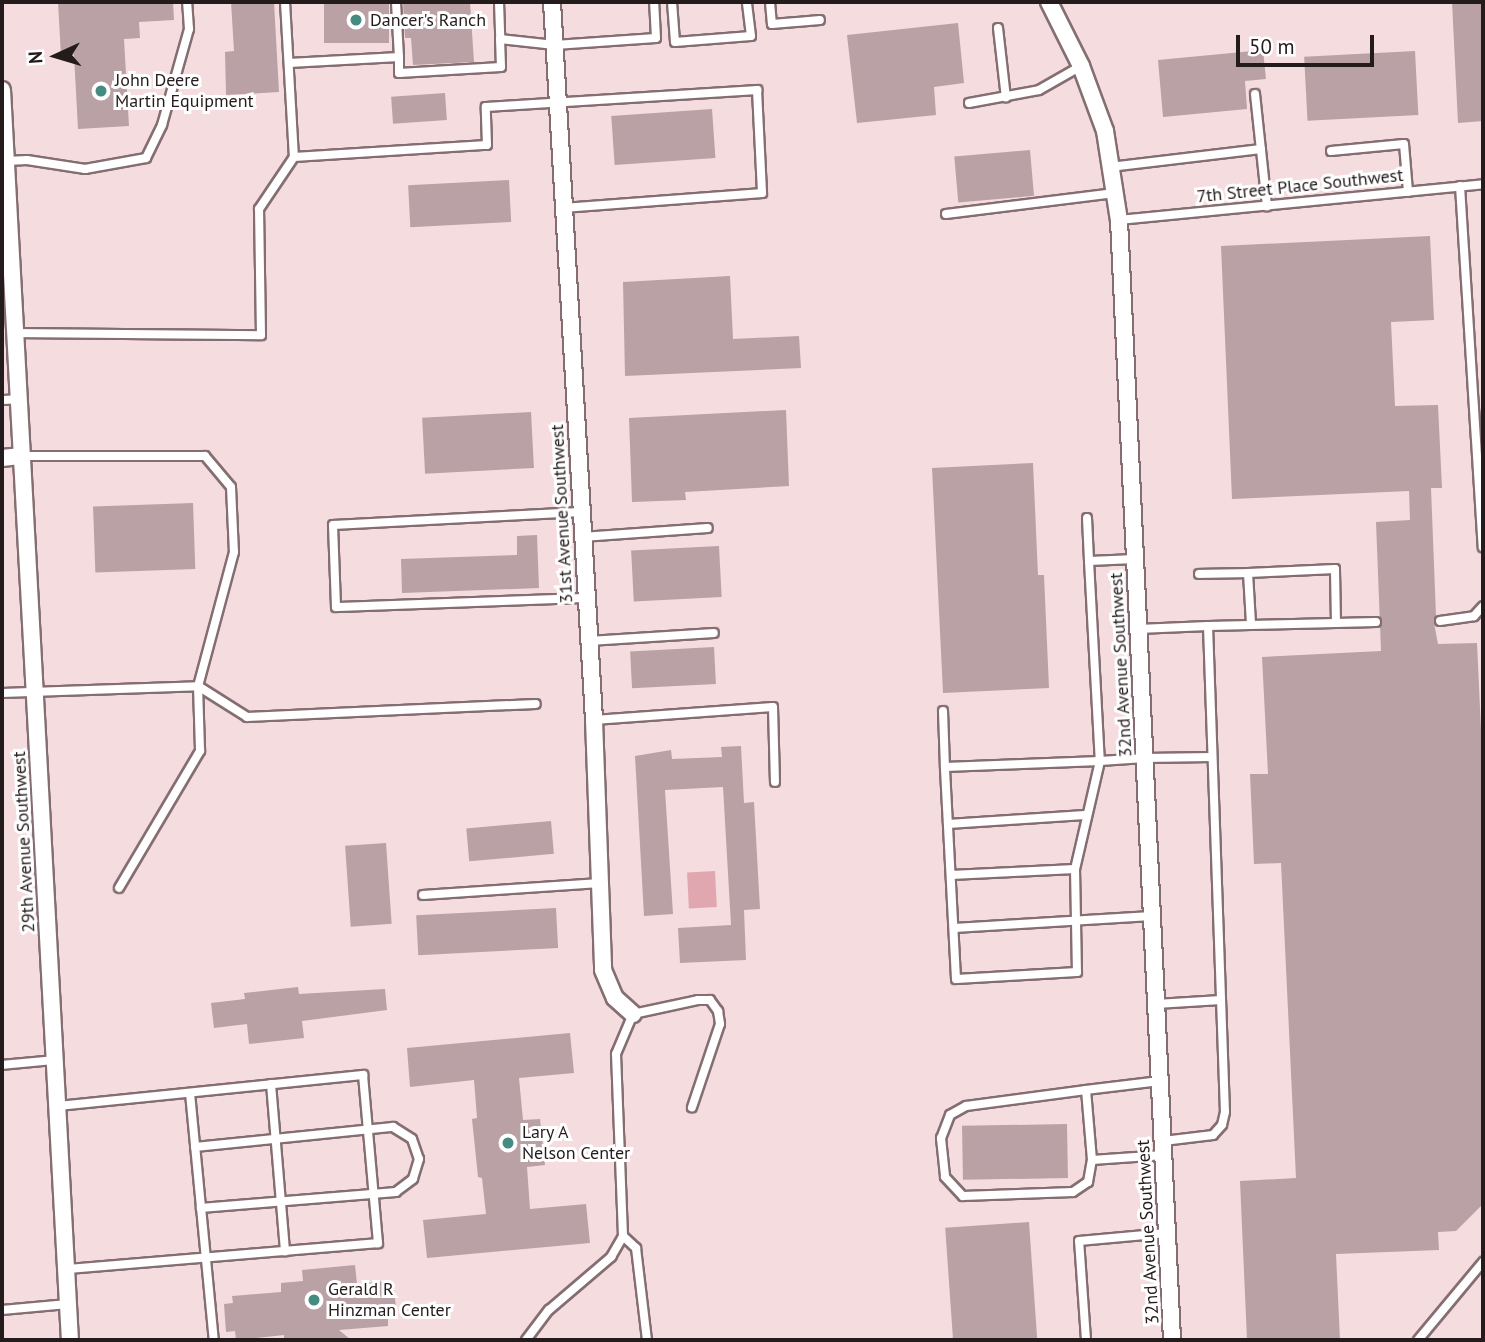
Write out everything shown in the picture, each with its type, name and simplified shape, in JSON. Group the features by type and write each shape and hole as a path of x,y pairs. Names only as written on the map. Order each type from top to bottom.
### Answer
{"street":[{"name":"31st Avenue Southwest","path":"552,2 589,641 603,970 615,998 633,1013"},
{"name":"32nd Avenue Southwest","path":"1049,2 1081,66 1105,131 1119,220 1172,1340"},
{"name":"29th Avenue Southwest","path":"2,90 5,202 19,399 70,1340"},
{"path":"2,458 22,456"}],"lane":[{"path":"6,161 27,160 85,169 146,158 162,125 189,29 187,2"},
{"path":"15,333 261,335 259,209 294,157 285,2"},
{"path":"396,2 400,73 501,67 499,2"},
{"path":"500,39 555,45 656,38 654,2"},
{"path":"671,2 675,43 751,36 747,2"},
{"path":"770,2 772,24 820,20"},
{"path":"998,28 1006,98"},
{"path":"289,63 399,57"},
{"path":"968,103 1039,90 1081,66"},
{"path":"294,157 487,145 486,107 757,90 762,193 564,208"},
{"path":"1255,94 1267,206"},
{"path":"1331,151 1404,144 1408,192"},
{"path":"1110,167 1261,149"},
{"name":"7th Street Place Southwest","path":"1119,220 1483,184"},
{"path":"1460,186 1483,547"},
{"path":"946,214 1115,193"},
{"path":"2,400 19,399"},
{"path":"22,456 205,456 231,487 234,552 198,686 200,751 119,888"},
{"path":"580,512 333,525 337,607 586,598"},
{"path":"943,710 956,979 1077,972 1075,869 1100,761 1087,518"},
{"path":"582,537 708,528"},
{"path":"1089,561 1135,559"},
{"path":"1199,575 1335,569 1336,623"},
{"path":"1248,573 1251,624"},
{"path":"1440,621 1474,616 1483,606"},
{"path":"1138,629 1376,622"},
{"path":"1092,1160 1163,1148 1213,1135 1222,1125 1225,1112 1208,626"},
{"path":"589,641 713,633"},
{"path":"2,693 198,686 247,717 536,704"},
{"path":"593,720 773,707 775,782"},
{"path":"945,767 1212,757"},
{"path":"948,824 1086,815"},
{"path":"951,875 1075,869"},
{"path":"423,895 600,883"},
{"path":"954,928 1152,916"},
{"path":"526,1340 549,1310 611,1257 622,1236 616,1054 633,1013 698,1000 710,1000 718,1011 720,1024 692,1107"},
{"path":"1156,1004 1221,1000"},
{"path":"2,1065 55,1060"},
{"path":"57,1105 363,1075 378,1243 66,1269"},
{"path":"1086,1090 1092,1160 1088,1182 1073,1192 963,1196 945,1177 941,1138 950,1115 966,1106 1086,1090 1160,1081"},
{"path":"271,1084 285,1251"},
{"path":"190,1093 214,1340"},
{"path":"195,1147 393,1127 412,1139 419,1159 418,1170 406,1187 396,1192 201,1208"},
{"path":"1086,1340 1079,1241 1167,1233"},
{"path":"622,1236 636,1248 647,1340"},
{"path":"1418,1340 1483,1262"},
{"path":"2,1310 68,1304"}],"shaded area":[{"path":"715,871 717,907 689,908 687,872"}],"building":[{"name":"John Deere Martin Equipment","path":"58,2 173,2 174,20 139,22 140,38 124,39 129,126 78,129 74,55 61,56"},
{"path":"231,2 274,2 279,92 226,95 225,52 234,51"},
{"name":"Dancer's Ranch","path":"324,2 389,2 389,43 324,43"},
{"path":"403,2 470,2 474,62 413,65 411,38 405,38"},
{"path":"1452,2 1483,2 1483,121 1458,123"},
{"path":"958,23 964,83 934,87 936,115 857,123 847,35"},
{"path":"1263,50 1266,79 1245,81 1247,109 1163,117 1158,60"},
{"path":"1415,51 1418,115 1308,121 1304,57"},
{"path":"445,93 447,120 393,124 391,97"},
{"path":"712,109 715,158 615,165 611,116"},
{"path":"1030,150 1034,196 958,202 954,157"},
{"path":"509,180 511,222 410,227 408,185"},
{"path":"1430,236 1434,320 1391,322 1395,406 1438,405 1442,488 1431,488 1436,616 1434,623 1438,644 1477,643 1483,773 1483,1204 1456,1231 1438,1232 1439,1250 1336,1254 1340,1340 1247,1340 1240,1181 1296,1178 1281,863 1254,864 1250,774 1268,774 1262,657 1381,651 1376,522 1410,520 1409,491 1232,499 1221,246"},
{"path":"730,276 733,339 799,336 801,368 625,376 623,282"},
{"path":"786,410 789,486 685,492 686,500 632,502 629,418"},
{"path":"531,412 534,468 425,474 422,418"},
{"path":"1033,463 1038,575 1044,575 1049,688 943,693 932,468"},
{"path":"193,503 195,569 95,572 93,506"},
{"path":"537,535 539,588 402,593 401,559 517,555 517,536"},
{"path":"719,546 722,597 634,602 631,551"},
{"path":"714,647 716,684 632,688 630,651"},
{"path":"741,746 744,803 754,802 760,909 744,910 746,960 680,963 678,928 731,925 723,787 665,790 673,914 644,916 635,756 671,750 672,759 722,757 721,747"},
{"path":"551,821 554,854 469,861 466,828"},
{"path":"386,843 392,924 351,927 345,846"},
{"path":"556,908 558,948 418,955 416,915"},
{"path":"298,987 299,994 385,989 387,1010 302,1021 304,1038 249,1044 247,1024 214,1028 211,1003 245,999 244,993"},
{"name":"Lary A Nelson Center","path":"570,1033 574,1073 519,1078 523,1120 540,1119 545,1165 527,1167 530,1209 586,1204 590,1243 427,1258 423,1220 486,1214 482,1178 478,1177 472,1119 477,1118 474,1080 410,1087 407,1048"},
{"path":"1067,1124 1068,1178 963,1180 962,1126"},
{"path":"1029,1222 1037,1340 953,1340 945,1228"},
{"name":"Gerald R Hinzman Center","path":"355,1265 357,1284 384,1281 384,1291 394,1290 397,1316 388,1317 388,1326 339,1330 351,1340 284,1340 284,1335 236,1340 235,1331 226,1332 224,1304 233,1303 232,1296 281,1292 281,1283 303,1281 302,1270"}],"place":[{"name":"Dancer's Ranch","path":"356,20"},
{"name":"John Deere Martin Equipment","path":"101,91"},
{"name":"Lary A Nelson Center","path":"508,1143"},
{"name":"Gerald R Hinzman Center","path":"314,1300"}]}
